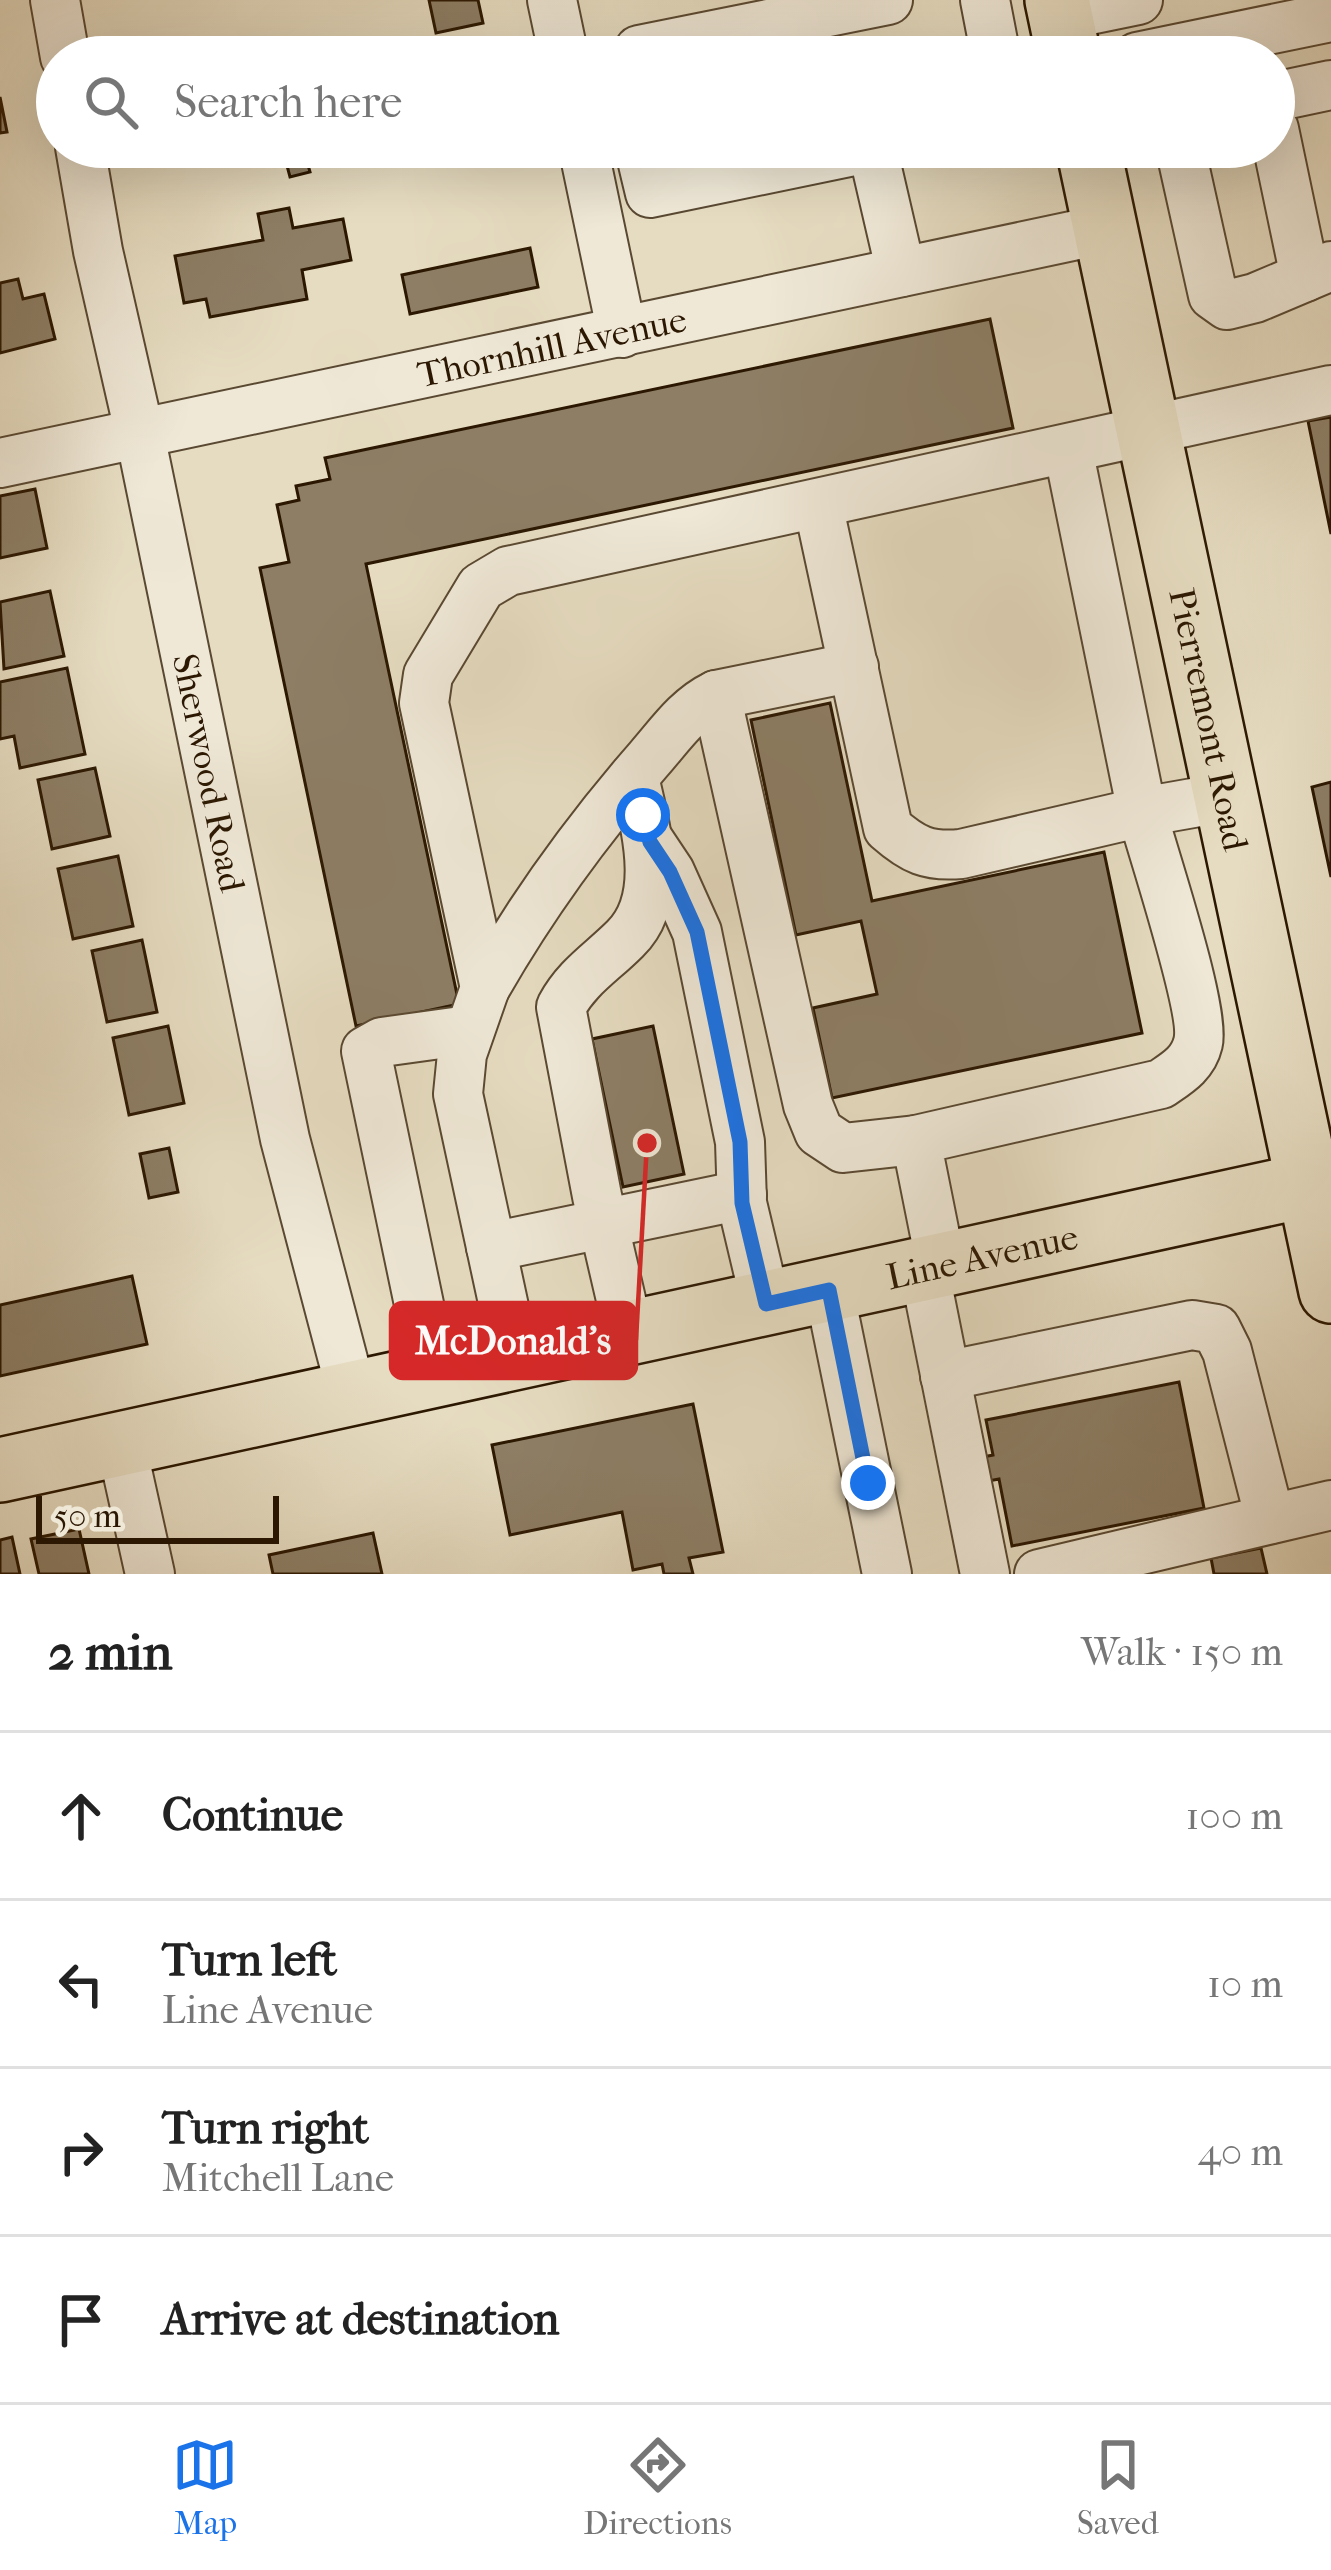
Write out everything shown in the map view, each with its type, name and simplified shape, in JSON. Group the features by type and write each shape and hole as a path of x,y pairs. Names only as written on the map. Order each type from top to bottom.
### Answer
{"main road":[{"name":"Pierremont Road","path":"1092,168 1226,797 1320,1182 1331,1291"},
{"name":"Line Avenue","path":"0,1470 1320,1182"}],"street":[{"path":"55,0 61,36"},
{"path":"551,0 559,36"},
{"path":"709,36 888,0"},
{"path":"985,0 992,36"},
{"path":"1062,24 1138,0"},
{"path":"1150,0 1151,36"},
{"path":"1244,36 1331,17"},
{"path":"1295,93 1331,85"},
{"name":"Sherwood Road","path":"84,168 285,1139 352,1394"},
{"path":"587,168 622,333"},
{"path":"644,168 650,194 773,168"},
{"path":"877,168 901,272"},
{"path":"1185,168 1213,295 1226,304 1318,271 1286,168"},
{"name":"Thornhill Avenue","path":"0,464 1105,229"},
{"path":"476,1010 424,704 428,675 481,586 508,571 1331,390"},
{"path":"716,695 808,1106 819,1132 843,1148 916,1140 1161,1084 1187,1066 1199,1041 1193,996 1142,812 1068,448"},
{"path":"818,504 888,828 913,850 935,857 961,854 1226,797"},
{"path":"515,1358 458,1094 476,1010 530,910 696,705 716,695 854,667"},
{"path":"634,777 650,842 670,872 697,932 740,1142 742,1196 766,1304"},
{"path":"629,1334 561,1007 586,971 628,936 642,911 650,842"},
{"path":"434,1376 366,1051 476,1010"},
{"path":"916,1140 945,1376 985,1574"},
{"path":"491,1247 742,1196"},
{"path":"829,1290 887,1574"},
{"path":"945,1376 1192,1325 1216,1329 1227,1351 1270,1519"},
{"path":"121,1443 150,1574"},
{"path":"1040,1574 1331,1504"}],"building":[{"path":"429,0 478,0 483,23 436,33"},
{"path":"0,97 7,132 0,133"},
{"path":"288,168 309,168 310,172 290,177"},
{"path":"289,208 293,228 343,219 351,260 302,270 307,299 210,317 206,299 184,303 175,256 263,240 258,214"},
{"path":"530,248 538,287 410,314 402,275"},
{"path":"18,279 23,299 44,294 55,339 0,353 0,283"},
{"path":"990,319 1013,428 366,564 459,1004 356,1026 260,568 289,562 277,505 299,500 296,486 330,479 325,458"},
{"path":"1331,417 1331,534 1308,421"},
{"path":"35,489 47,548 0,558 0,496"},
{"path":"50,591 64,656 4,669 0,602"},
{"path":"67,668 85,754 20,768 14,736 0,739 0,682"},
{"path":"830,703 872,901 1104,852 1142,1033 832,1098 813,1008 877,994 861,921 796,935 751,720"},
{"path":"95,768 110,836 52,849 38,780"},
{"path":"1331,782 1331,877 1312,787"},
{"path":"118,856 133,926 73,939 58,869"},
{"path":"142,940 157,1012 107,1022 92,951"},
{"path":"168,1026 184,1103 129,1115 113,1038"},
{"path":"653,1026 684,1174 623,1187 592,1039"},
{"path":"169,1148 178,1192 149,1198 140,1154"},
{"path":"132,1276 147,1344 0,1376 0,1305"},
{"path":"1179,1382 1204,1508 1012,1546 999,1479 972,1484 968,1460 993,1455 986,1420"},
{"path":"693,1404 723,1552 689,1558 693,1574 664,1574 662,1564 633,1570 622,1512 510,1535 492,1445"},
{"path":"79,1529 89,1574 39,1574 31,1539"},
{"path":"373,1533 382,1574 273,1574 269,1555"},
{"path":"12,1537 20,1574 0,1574 0,1540"},
{"path":"1261,1548 1267,1574 1214,1574 1211,1558"}],"place":[{"name":"McDonald's","path":"647,1143"}],"route":[{"path":"643,815 650,842 670,872 697,932 740,1142 742,1203 766,1304 829,1290 868,1483"}]}
